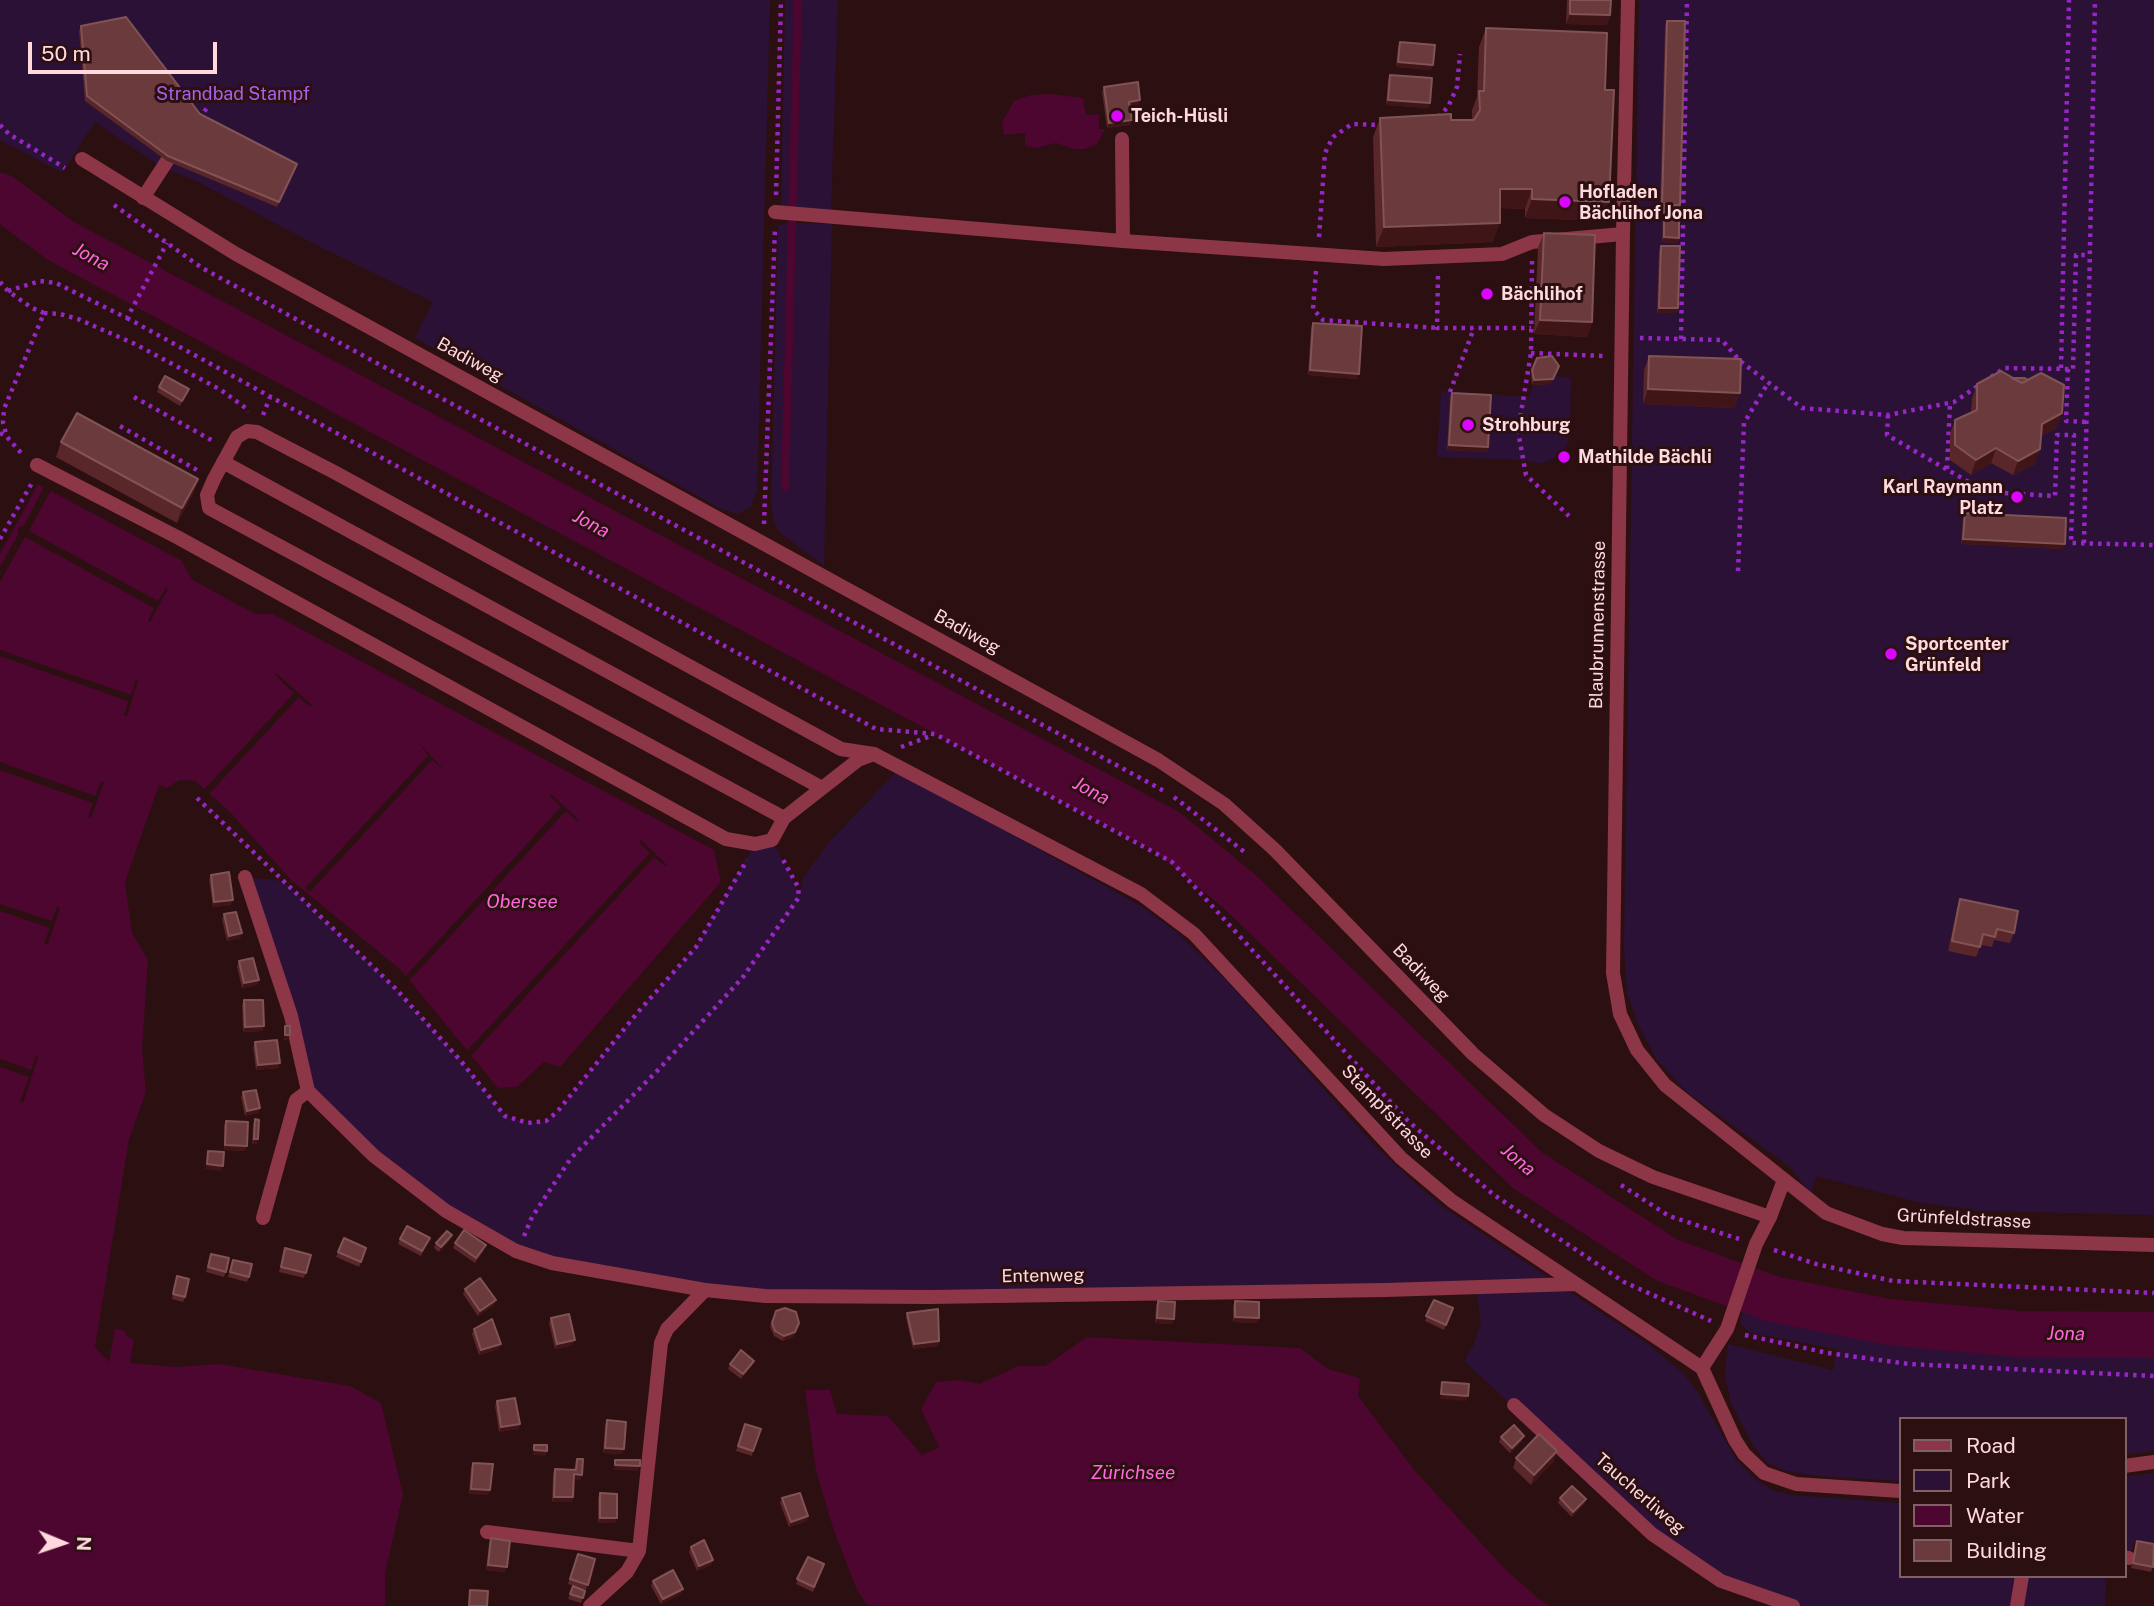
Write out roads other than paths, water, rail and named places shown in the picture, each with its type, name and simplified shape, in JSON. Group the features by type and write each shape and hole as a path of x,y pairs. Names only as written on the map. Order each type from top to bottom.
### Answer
{"street":[{"name":"Blaubrunnenstrasse","path":"1628,0 1613,973 1619,1014 1637,1050 1665,1085 1784,1180"},
{"path":"1122,139 1123,241"},
{"name":"Badiweg","path":"82,159 236,254 1158,760 1224,804 1275,850 1473,1054 1544,1115 1599,1151 1653,1177 1770,1217"},
{"path":"143,198 167,161"},
{"path":"779,213 1384,259 1502,254 1532,242 1623,234"},
{"name":"Stampfstrasse","path":"226,456 237,437 247,431 257,432 334,471 841,749 874,754 1140,894 1194,934 1401,1158 1452,1201 1702,1368"},
{"path":"784,818 209,508 207,495 226,456 822,788"},
{"path":"37,465 190,544 726,839 755,844 772,840 784,818 858,760 874,754"},
{"path":"245,877 291,1016 308,1091 296,1100 263,1218"},
{"name":"Entenweg","path":"308,1091 374,1156 435,1203 516,1251 552,1263 705,1290 765,1296 930,1297 1386,1290 1575,1284"},
{"path":"1784,1180 1755,1248 1727,1329 1702,1368 1735,1440 1744,1454 1764,1473 1796,1484 1898,1491"},
{"name":"Grünfeldstrasse","path":"1784,1180 1826,1213 1882,1234 1903,1238 2154,1245"},
{"path":"590,1606 626,1572 639,1551 661,1343 667,1329 705,1290"},
{"name":"Taucherliweg","path":"1514,1405 1652,1534 1721,1581 1793,1606"},
{"path":"2126,1466 2154,1462"},
{"path":"487,1532 639,1551"},
{"path":"2017,1606 2022,1578"}],"water":[{"path":"1031,95 1083,98 1086,115 1099,114 1099,129 1104,131 1097,144 1085,149 1073,149 1056,143 1037,148 1025,146 1025,133 1004,135 1002,122 1014,101"},
{"name":"Obersee","path":"38,484 182,561 191,579 255,614 273,614 714,850 721,882 560,1067 544,1062 517,1087 498,1088 401,970 292,881 229,811 195,781 180,780 167,788 159,785 125,882 132,933 148,960 142,1049 146,1092 129,1139 95,1347 109,1362 115,1329 124,1330 128,1337 134,1339 130,1363 177,1367 219,1364 350,1386 381,1403 403,1494 385,1574 385,1606 0,1606 0,554"},
{"name":"Zürichsee","path":"1087,1337 1300,1348 1328,1369 1360,1378 1358,1396 1416,1472 1504,1568 1550,1606 868,1606 857,1590 834,1531 816,1471 805,1390 830,1390 837,1414 888,1416 922,1455 939,1447 921,1409 936,1382 959,1380 980,1384 1018,1366 1045,1366"}],"waterway":[{"path":"785,487 798,0"},
{"name":"Jona","path":"0,196 61,241 1166,831 1238,890 1527,1170 1667,1260 1773,1299 1889,1322 2017,1334 2154,1335"}],"place":[{"name":"Teich-Hüsli","path":"1117,116"},
{"name":"Hofladen Bächlihof Jona","path":"1565,202"},
{"name":"Bächlihof","path":"1487,294"},
{"name":"Strohburg","path":"1468,425"},
{"name":"Mathilde Bächli","path":"1564,457"},
{"name":"Karl Raymann Platz","path":"2017,497"},
{"name":"Sportcenter Grünfeld","path":"1891,654"}],"park label":[{"name":"Strandbad Stampf","path":"233,94"}]}
